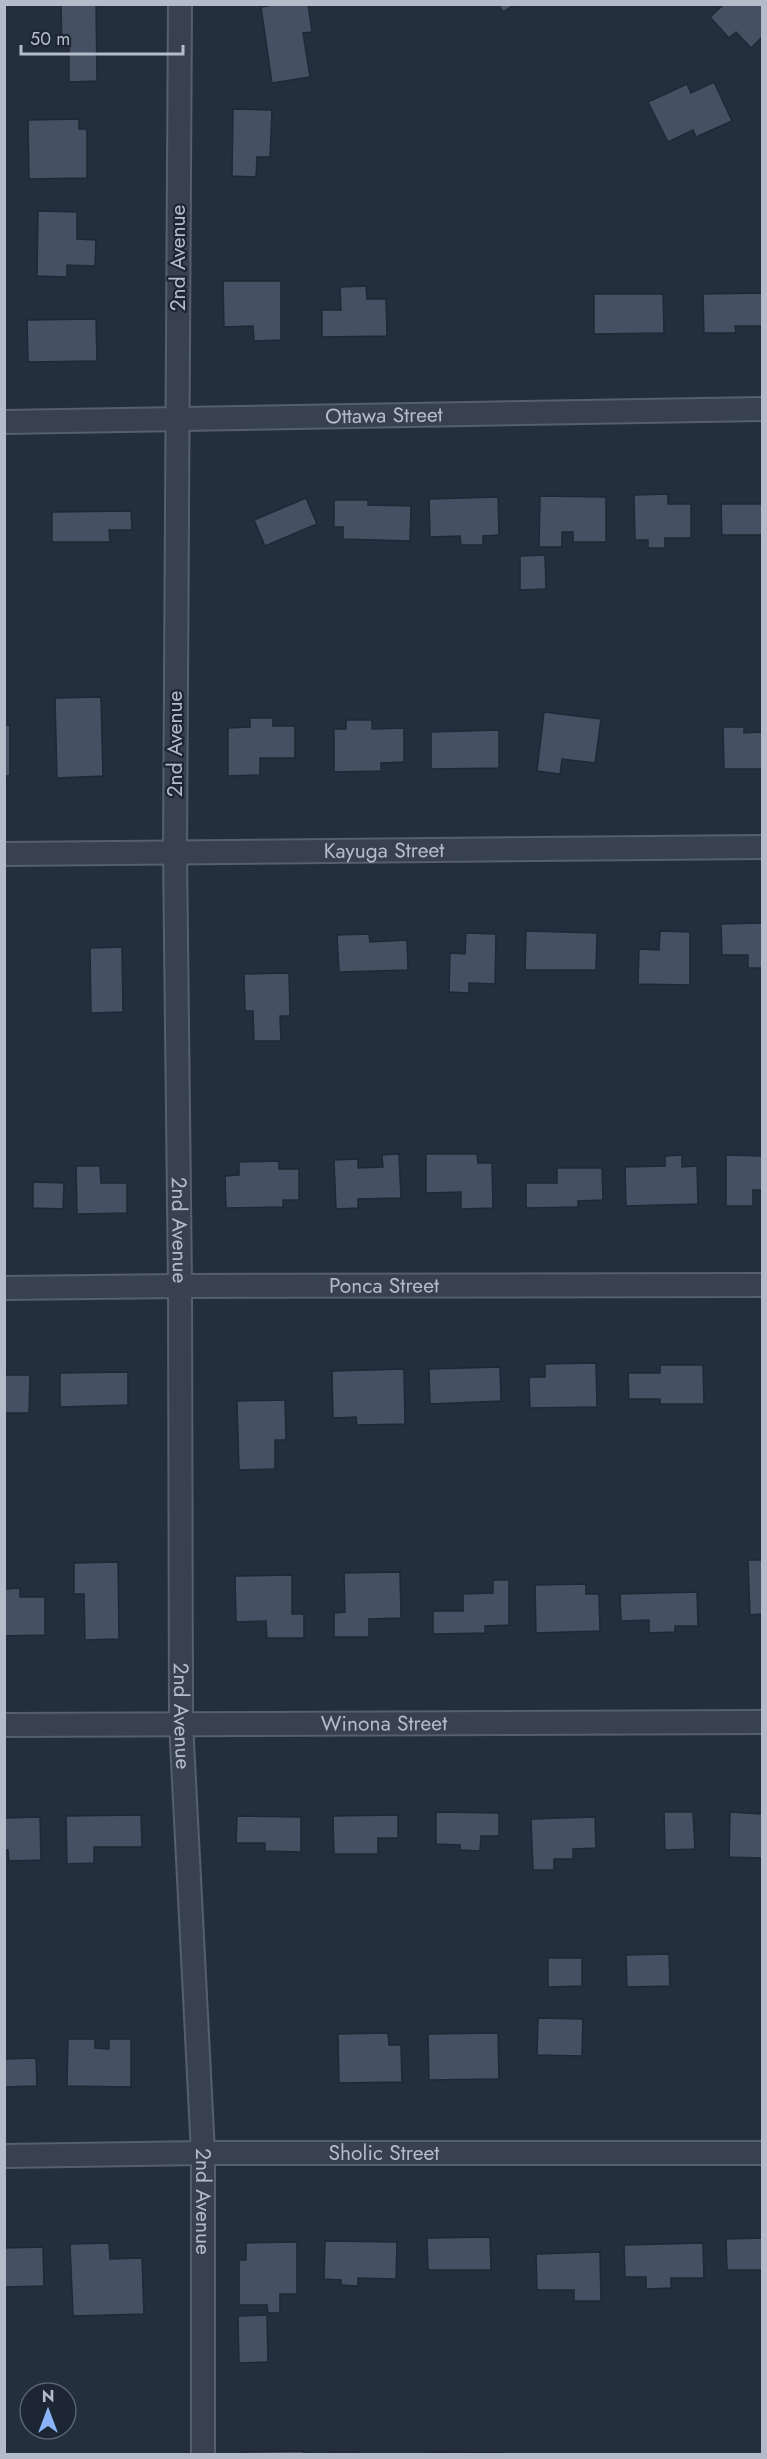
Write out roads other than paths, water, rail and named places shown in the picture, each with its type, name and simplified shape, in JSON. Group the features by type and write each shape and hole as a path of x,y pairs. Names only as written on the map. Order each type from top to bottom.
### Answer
{"street":[{"name":"2nd Avenue","path":"180,4 175,852 180,1286 181,1722 203,2153 203,2454"},
{"name":"Ottawa Street","path":"4,422 762,409"},
{"name":"Kayuga Street","path":"4,854 762,847"},
{"name":"Ponca Street","path":"4,1288 762,1285"},
{"name":"Winona Street","path":"4,1725 181,1722 762,1722"},
{"name":"Sholic Street","path":"4,2156 203,2153 762,2153"}]}
